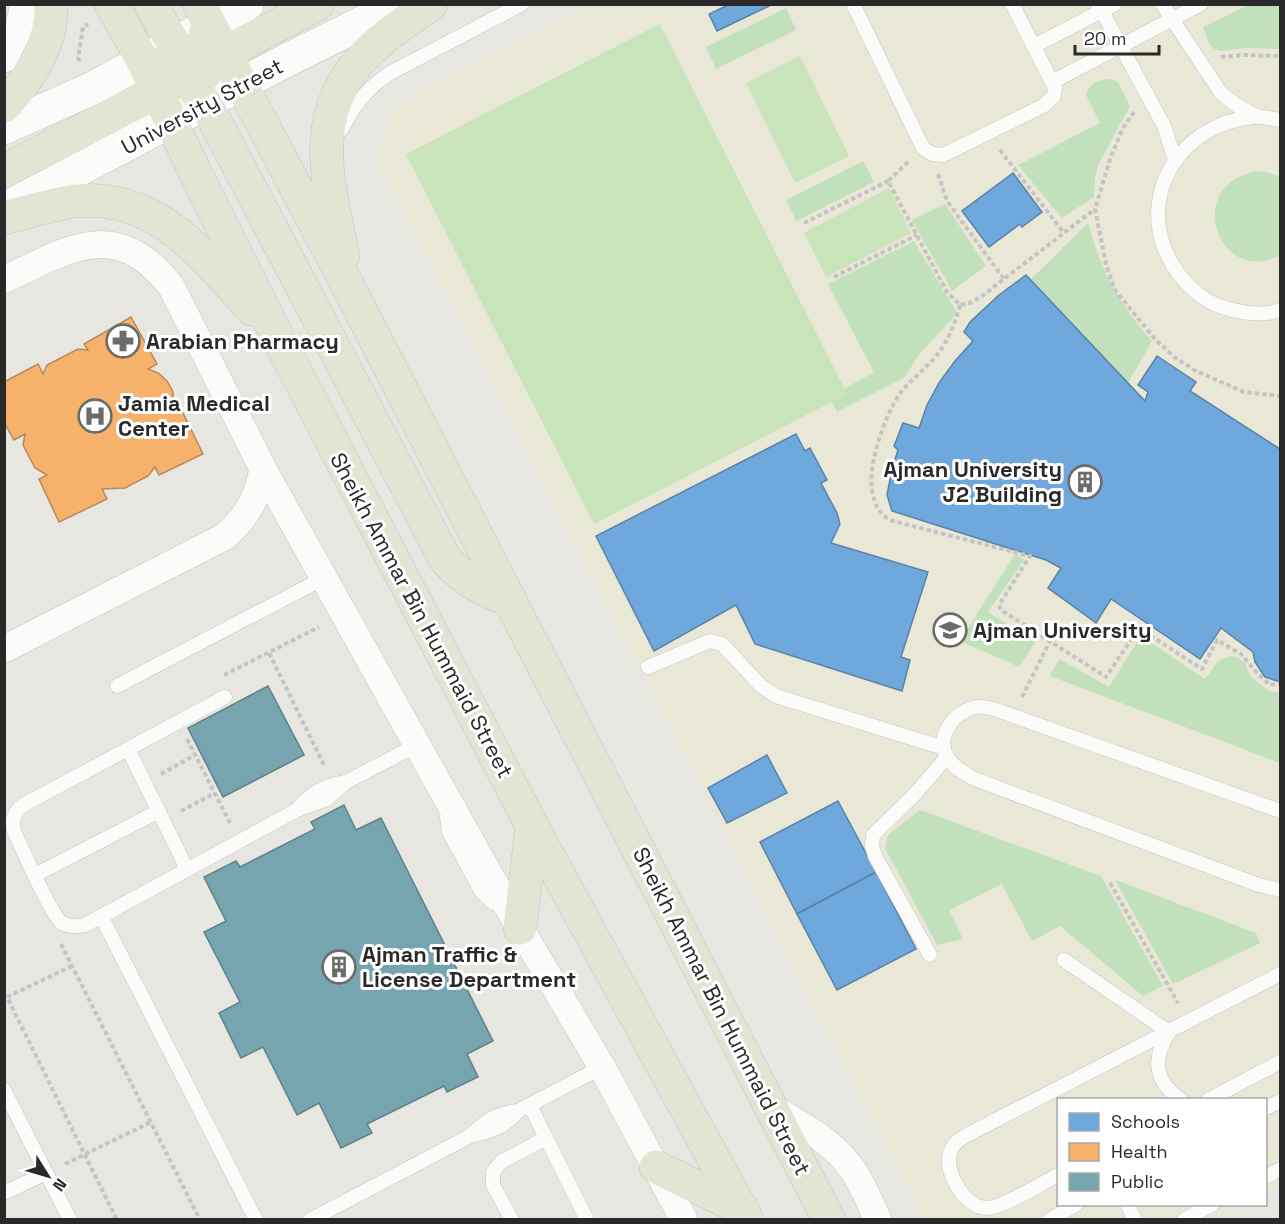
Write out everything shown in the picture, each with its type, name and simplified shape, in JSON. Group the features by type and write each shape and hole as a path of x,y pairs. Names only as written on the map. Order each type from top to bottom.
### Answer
{"main road":[{"path":"4,106 23,86 37,63 46,38 51,4"},
{"path":"111,4 143,61 190,74"},
{"path":"151,4 445,559 460,575 485,591 510,600"},
{"path":"4,171 318,4"},
{"path":"350,290 328,183 326,158 331,108 346,77 368,51 430,4"},
{"name":"Sheikh Ammar Bin Hummaid Street","path":"204,15 190,74 171,123 277,336 532,826 745,1214"},
{"name":"Sheikh Ammar Bin Hummaid Street","path":"190,74 241,85 350,290 829,1220"},
{"path":"4,218 76,201 106,202 136,208 162,221 186,239 277,336"},
{"path":"513,917 532,826"},
{"path":"656,1167 745,1214"}],"street":[{"path":"4,59 18,31 24,4"},
{"path":"204,15 248,4"},
{"name":"University Street","path":"241,85 400,4"},
{"path":"4,128 93,88 143,61"},
{"name":"University Street","path":"4,209 171,123"},
{"path":"4,280 61,252 81,246 101,244 121,248 141,256 158,269 171,286 263,469 513,917 602,1067 684,1220"},
{"path":"4,649 224,537 247,514 255,500 263,469"},
{"path":"771,1107 819,1134 837,1151 853,1170 878,1220"}],"lane":[{"path":"326,158 349,114 374,84 390,73 522,4"},
{"path":"853,4 927,151 943,155 1050,102 1054,96 1055,88 1012,4"},
{"path":"1034,46 1100,8 1115,4"},
{"path":"1162,4 1221,93 1256,116"},
{"path":"1052,82 1201,4"},
{"path":"1100,8 1164,126 1175,160"},
{"path":"1281,120 1256,116 1224,122 1197,137 1175,160 1161,190 1158,223 1166,254 1183,282 1209,302 1239,313 1272,313 1281,310"},
{"path":"117,686 324,578"},
{"path":"648,667 710,641 722,644 760,686 776,696 945,752"},
{"path":"225,697 25,804 15,813 14,831 57,918 70,926 85,925 297,810 327,799 340,783 417,745"},
{"path":"1281,811 1013,716 978,706 961,711 949,724 944,740 945,752 957,768 972,778 1259,885 1281,890"},
{"path":"128,749 188,869"},
{"path":"930,955 875,856 872,846 873,835 914,795 945,752"},
{"path":"35,875 161,816"},
{"path":"101,916 256,1220"},
{"path":"1064,960 1169,1032"},
{"path":"1057,1176 999,1205 988,1208 976,1206 966,1200 959,1190 948,1161 950,1151 956,1142 965,1136 1281,974"},
{"path":"1169,1032 1160,1046 1158,1062 1160,1078 1170,1092 1178,1098"},
{"path":"1212,1098 1281,1062"},
{"path":"310,1220 470,1136 490,1119 524,1108 602,1067"},
{"path":"4,1090 69,1220"},
{"path":"1267,1108 1281,1101"},
{"path":"524,1108 546,1138 587,1220"},
{"path":"512,1220 493,1185 493,1172 501,1162 546,1138"},
{"path":"1267,1176 1281,1169"},
{"path":"4,1193 46,1173"},
{"path":"1048,1220 1073,1206"},
{"path":"1128,1206 1135,1220"},
{"path":"1184,1220 1209,1206"}],"path":[{"path":"1198,59 1245,55 1281,56"},
{"path":"1145,93 1123,128 1110,159 1095,209 1106,264 1115,290 1155,339 1174,357 1219,382 1244,392 1281,396"},
{"path":"987,133 1064,232"},
{"path":"804,223 888,181 927,151 947,201 1004,279"},
{"path":"888,181 947,292 960,305"},
{"path":"960,305 970,303 1004,279 1095,209"},
{"path":"834,277 917,235"},
{"path":"960,305 949,336 940,350 902,391 883,424 875,456 872,493 881,513 889,520 1030,556 999,605 1001,610 1106,677 1139,628 1202,669 1217,640 1241,654 1270,685 1281,683"},
{"path":"217,678 344,614"},
{"path":"1013,716 1050,641"},
{"path":"268,653 340,783"},
{"path":"178,723 239,841"},
{"path":"145,783 195,755"},
{"path":"161,816 215,793"},
{"path":"1110,883 1189,1022"},
{"path":"70,926 56,934 200,1220"},
{"path":"72,966 7,997 117,1220"},
{"path":"46,1173 151,1122"}],"shaded area":[{"name":"Ajman University","path":"593,5 1280,5 1280,1187 1267,1194 1267,1098 1057,1098 1057,1206 1245,1206 1218,1220 924,1219 377,161 395,106"}],"green space":[{"path":"1248,5 1280,5 1280,49 1246,48 1221,51 1214,49 1203,27"},
{"path":"786,8 796,30 716,69 706,47"},
{"path":"660,24 847,394 594,524 406,154"},
{"path":"800,56 849,156 795,183 746,83"},
{"path":"1112,79 1118,83 1130,106 1098,165 1094,197 1062,218 1018,165 1100,123 1086,95 1090,87 1096,83"},
{"path":"863,161 874,182 796,221 786,200"},
{"path":"1257,171 1280,177 1280,255 1259,261 1241,258 1226,247 1218,231 1215,213 1220,195 1233,180"},
{"path":"889,188 911,233 826,277 804,233"},
{"path":"945,204 986,266 952,291 912,220"},
{"path":"1088,223 1112,286 1130,314 1152,341 1128,383 1030,280"},
{"path":"914,241 957,313 917,357 905,377 837,412 832,402 847,394 844,389 874,372 828,284"},
{"path":"1015,554 1024,560 988,612 1035,642 1019,667 960,641"},
{"path":"1141,636 1205,679 1218,661 1231,656 1239,658 1245,663 1250,676 1269,691 1280,693 1280,763 1050,676 1059,659 1109,687"},
{"path":"920,810 1101,876 1163,986 1143,996 1060,926 1032,941 1002,884 949,910 963,939 937,945 885,848 888,835"},
{"path":"1115,880 1256,933 1260,943 1173,984"}],"building: Schools":[{"path":"730,4 773,4 717,31 709,14"},
{"path":"1013,173 1042,212 1022,227 1020,224 989,247 962,211"},
{"name":"Ajman University J2 Building","path":"1026,275 1145,401 1148,392 1138,385 1157,356 1196,382 1190,391 1280,449 1280,682 1265,677 1255,662 1253,652 1221,628 1200,659 1111,599 1096,623 1048,588 1061,568 1046,560 892,511 887,495 898,450 894,446 903,423 919,428 927,405 939,383 973,341 964,332 970,322 999,295"},
{"path":"796,434 805,451 810,448 827,480 821,483 837,513 840,524 831,543 928,572 901,657 910,660 902,691 755,644 736,605 654,651 596,536"},
{"path":"767,755 787,793 727,823 708,788"},
{"path":"838,801 876,872 797,914 760,842"},
{"path":"876,872 916,949 837,990 797,914"}],"building: Health":[{"name":"Jamia Medical Center","path":"131,317 157,364 148,369 158,373 167,381 173,392 173,411 180,407 203,454 159,475 155,467 148,476 125,488 102,489 107,499 59,522 39,479 47,475 35,468 23,445 25,434 14,440 4,422 4,382 38,364 43,374 47,365 78,349 88,350 84,344"}],"building: Public":[{"path":"268,686 304,755 223,797 188,728"},
{"name":"Ajman Traffic & License Department","path":"344,805 356,830 381,818 493,1041 467,1054 478,1077 447,1092 444,1086 367,1124 372,1133 341,1148 319,1103 297,1115 263,1047 241,1058 219,1013 240,1002 204,932 226,921 204,877 236,861 240,867 315,829 311,822"}],"place":[{"name":"Arabian Pharmacy","path":"123,341"},
{"name":"Jamia Medical Center","path":"95,416"},
{"name":"Ajman University J2 Building","path":"1085,482"},
{"name":"Ajman University","path":"950,630"},
{"name":"Ajman Traffic & License Department","path":"339,967"}]}
